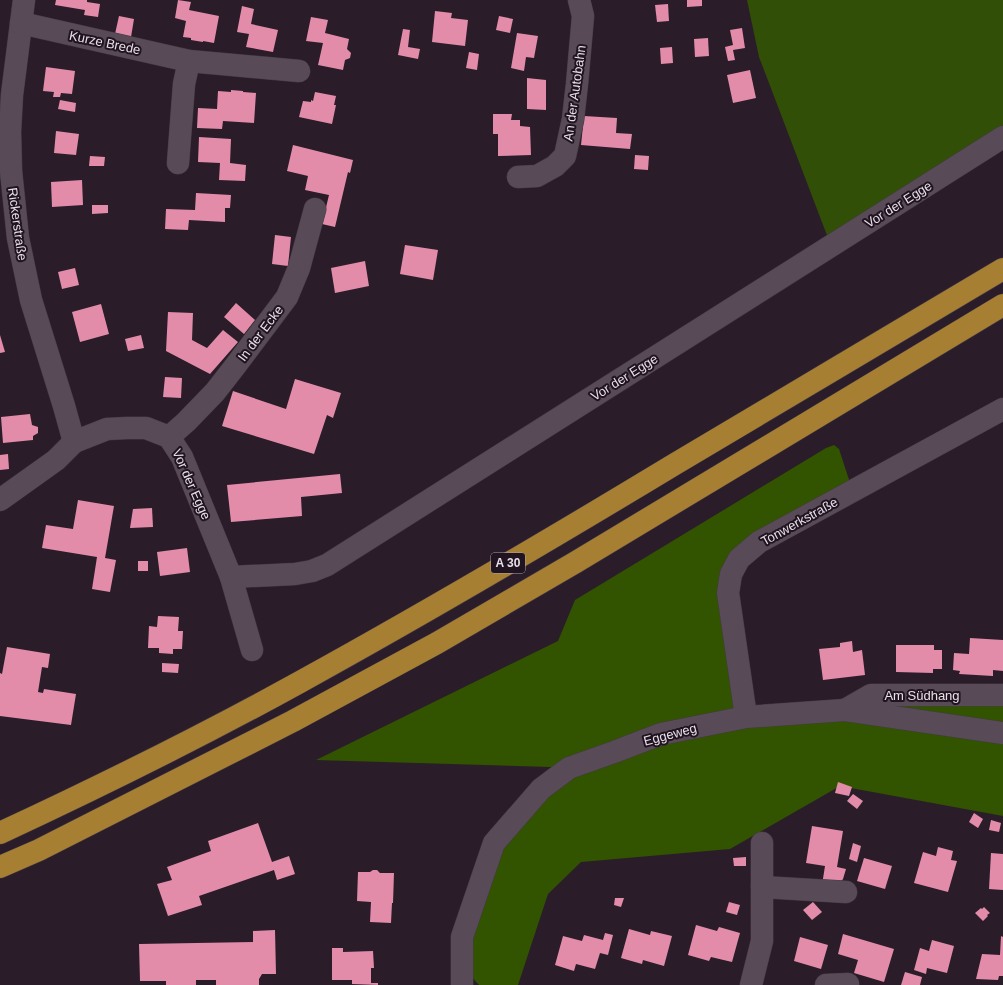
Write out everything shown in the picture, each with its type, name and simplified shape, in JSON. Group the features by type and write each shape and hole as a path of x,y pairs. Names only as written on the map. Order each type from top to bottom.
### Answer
{"highway":[{"name":"A 30","path":"0,833 172,750 367,645 570,527 1003,269"},
{"name":"A 30","path":"0,867 39,850 293,721 437,643 583,558 1003,305"}],"street":[{"name":"Rickerstraße","path":"24,0 12,95 10,132 11,171 18,238 31,300 74,442"},
{"name":"An der Autobahn","path":"518,177 537,176 555,166 565,156 573,119 583,24 583,16 579,0"},
{"name":"Kurze Brede","path":"21,23 189,61 299,71"},
{"path":"178,163 184,84 189,61"},
{"name":"Vor der Egge","path":"231,578 295,574 312,571 327,565 1003,137"},
{"name":"In der Ecke","path":"169,437 215,392 287,297 299,268 314,209"},
{"name":"Tonwerkstraße","path":"746,717 728,593 732,574 739,559 759,542 1003,409"},
{"name":"Vor der Egge","path":"0,500 56,460 74,442 107,429 146,428 169,437 182,457 231,578 252,650"},
{"name":"Am Südhang","path":"845,710 871,695 1003,696"},
{"name":"Eggeweg","path":"462,985 462,937 494,843 541,789 569,768 661,734 746,717 845,710 1003,733"},
{"path":"751,985 762,941 762,843"},
{"path":"762,887 846,892"},
{"path":"826,985 848,984"}],"green space":[{"path":"747,0 1003,0 1003,128 828,238 759,57"},
{"path":"834,445 839,449 852,489 733,554 749,718 869,699 1003,698 1003,816 840,786 730,849 581,862 548,894 518,985 479,985 469,974 469,937 498,846 545,794 584,768 316,760 558,641 575,600 826,448"}],"building":[{"path":"56,0 87,0 87,2 100,4 98,17 84,15 85,10 55,5"},
{"path":"178,0 191,2 189,10 219,16 214,43 191,40 191,38 183,37 186,21 175,18"},
{"path":"687,0 702,0 702,6 687,7"},
{"path":"668,4 669,21 657,22 655,5"},
{"path":"242,6 254,9 251,24 278,30 273,52 246,47 249,34 237,32"},
{"path":"435,11 452,13 451,18 468,20 465,46 432,42"},
{"path":"119,16 134,19 131,37 115,34"},
{"path":"499,16 513,19 510,33 496,30"},
{"path":"311,17 328,20 325,33 349,39 347,49 351,53 350,58 345,60 343,70 318,65 323,43 306,41"},
{"path":"742,28 745,48 733,50 735,60 728,61 725,47 733,45 730,30"},
{"path":"403,29 410,30 408,47 420,49 418,59 398,55"},
{"path":"517,33 538,36 534,58 526,57 524,71 511,68"},
{"path":"708,38 709,56 695,57 694,39"},
{"path":"672,47 673,63 661,64 660,48"},
{"path":"469,52 479,54 477,70 466,68"},
{"path":"46,67 75,71 72,94 61,93 60,97 53,97 54,92 43,91"},
{"path":"750,70 756,98 733,103 727,75"},
{"path":"527,78 546,80 546,110 527,109"},
{"path":"231,90 256,93 254,123 223,121 222,129 197,128 198,108 217,109 218,91 231,92"},
{"path":"315,92 336,96 334,105 336,105 332,124 299,117 303,101 313,101"},
{"path":"60,100 76,103 75,112 58,109"},
{"path":"493,114 512,114 511,120 520,120 520,126 530,127 531,155 498,156 498,134 493,134"},
{"path":"584,116 617,118 616,133 632,134 630,149 581,145"},
{"path":"56,131 79,134 76,155 54,153"},
{"path":"199,137 231,139 230,163 246,165 245,181 219,180 220,163 198,162"},
{"path":"293,145 353,160 350,173 348,172 335,227 322,224 329,195 305,190 308,176 287,171"},
{"path":"635,155 649,156 648,170 634,169"},
{"path":"90,156 105,157 104,166 89,166"},
{"path":"82,180 83,205 52,207 51,182"},
{"path":"196,193 231,195 230,208 225,208 225,222 189,220 188,230 165,229 166,209 195,210"},
{"path":"92,205 108,205 108,213 92,214"},
{"path":"275,235 291,237 288,266 272,264"},
{"path":"405,245 438,250 433,280 400,274"},
{"path":"365,261 369,286 335,293 331,268"},
{"path":"75,268 79,285 62,289 58,272"},
{"path":"236,303 255,320 244,334 224,317"},
{"path":"101,304 109,334 80,342 72,312"},
{"path":"168,312 193,313 192,340 207,348 223,330 238,342 210,374 166,351"},
{"path":"0,335 5,352 0,353"},
{"path":"141,335 144,348 128,351 125,339"},
{"path":"165,377 182,378 181,398 163,397"},
{"path":"295,379 341,393 333,418 327,415 314,454 222,426 233,391 286,409"},
{"path":"30,414 32,425 38,427 38,433 33,436 33,440 3,443 1,417"},
{"path":"8,454 9,469 0,470 0,455"},
{"path":"340,474 342,493 301,497 302,516 231,522 227,485"},
{"path":"78,500 114,506 105,558 116,560 110,592 92,589 97,557 42,548 46,525 73,529"},
{"path":"152,508 153,527 130,528 133,509"},
{"path":"187,548 190,572 160,576 157,552"},
{"path":"138,561 148,561 148,571 138,571"},
{"path":"158,616 179,617 178,631 183,631 182,649 173,649 173,654 159,653 159,648 148,648 149,626 157,627"},
{"path":"970,638 1003,640 1003,671 993,670 993,676 959,674 960,671 953,670 954,653 969,654"},
{"path":"852,641 853,652 862,650 865,675 823,680 819,649 840,647 840,643"},
{"path":"896,645 934,645 934,650 942,650 942,669 933,669 933,673 896,672"},
{"path":"7,647 50,654 48,668 42,667 38,692 43,693 44,689 76,694 71,725 0,716 0,673 2,674"},
{"path":"162,663 179,664 178,673 162,672"},
{"path":"838,782 852,787 849,796 835,793"},
{"path":"853,794 863,801 857,809 847,801"},
{"path":"974,813 983,819 978,828 969,822"},
{"path":"991,820 1001,823 999,832 989,830"},
{"path":"258,823 272,862 289,856 295,874 277,880 274,870 199,896 202,905 168,916 157,884 172,880 167,867 211,851 208,841"},
{"path":"812,826 843,831 837,867 846,869 840,883 822,885 825,866 806,863"},
{"path":"853,843 861,846 857,862 849,859"},
{"path":"938,847 953,851 951,860 957,861 948,892 914,883 923,852 936,856"},
{"path":"991,853 1003,854 1003,890 989,889"},
{"path":"746,857 746,866 734,866 733,858"},
{"path":"864,858 892,866 885,889 857,881"},
{"path":"377,870 380,873 394,873 391,923 370,922 371,902 357,901 358,872 370,872"},
{"path":"615,898 624,898 621,907 614,905"},
{"path":"729,902 740,905 737,915 726,912"},
{"path":"813,902 822,912 812,920 803,910"},
{"path":"984,907 990,913 983,921 975,913"},
{"path":"696,925 717,931 719,927 740,933 732,962 711,957 709,961 688,955"},
{"path":"629,929 650,935 651,931 672,936 664,966 643,960 642,964 621,958"},
{"path":"275,930 276,974 262,974 259,979 259,985 216,985 216,980 196,980 196,985 166,985 166,981 140,981 139,944 253,942 253,931"},
{"path":"605,933 613,935 608,955 600,953 595,969 576,964 574,971 555,965 563,936 582,941 584,935 603,940"},
{"path":"843,934 894,949 884,982 854,973 858,960 838,954"},
{"path":"1001,936 1003,937 1003,976 999,976 998,980 976,979 982,954 1000,955"},
{"path":"800,937 828,945 821,969 794,961"},
{"path":"932,940 954,946 947,973 927,968 926,974 914,970 920,948 929,951"},
{"path":"332,948 343,948 343,952 373,951 374,968 371,968 371,983 378,983 378,985 352,984 352,980 332,980"},
{"path":"905,972 922,977 920,985 901,985"}]}
